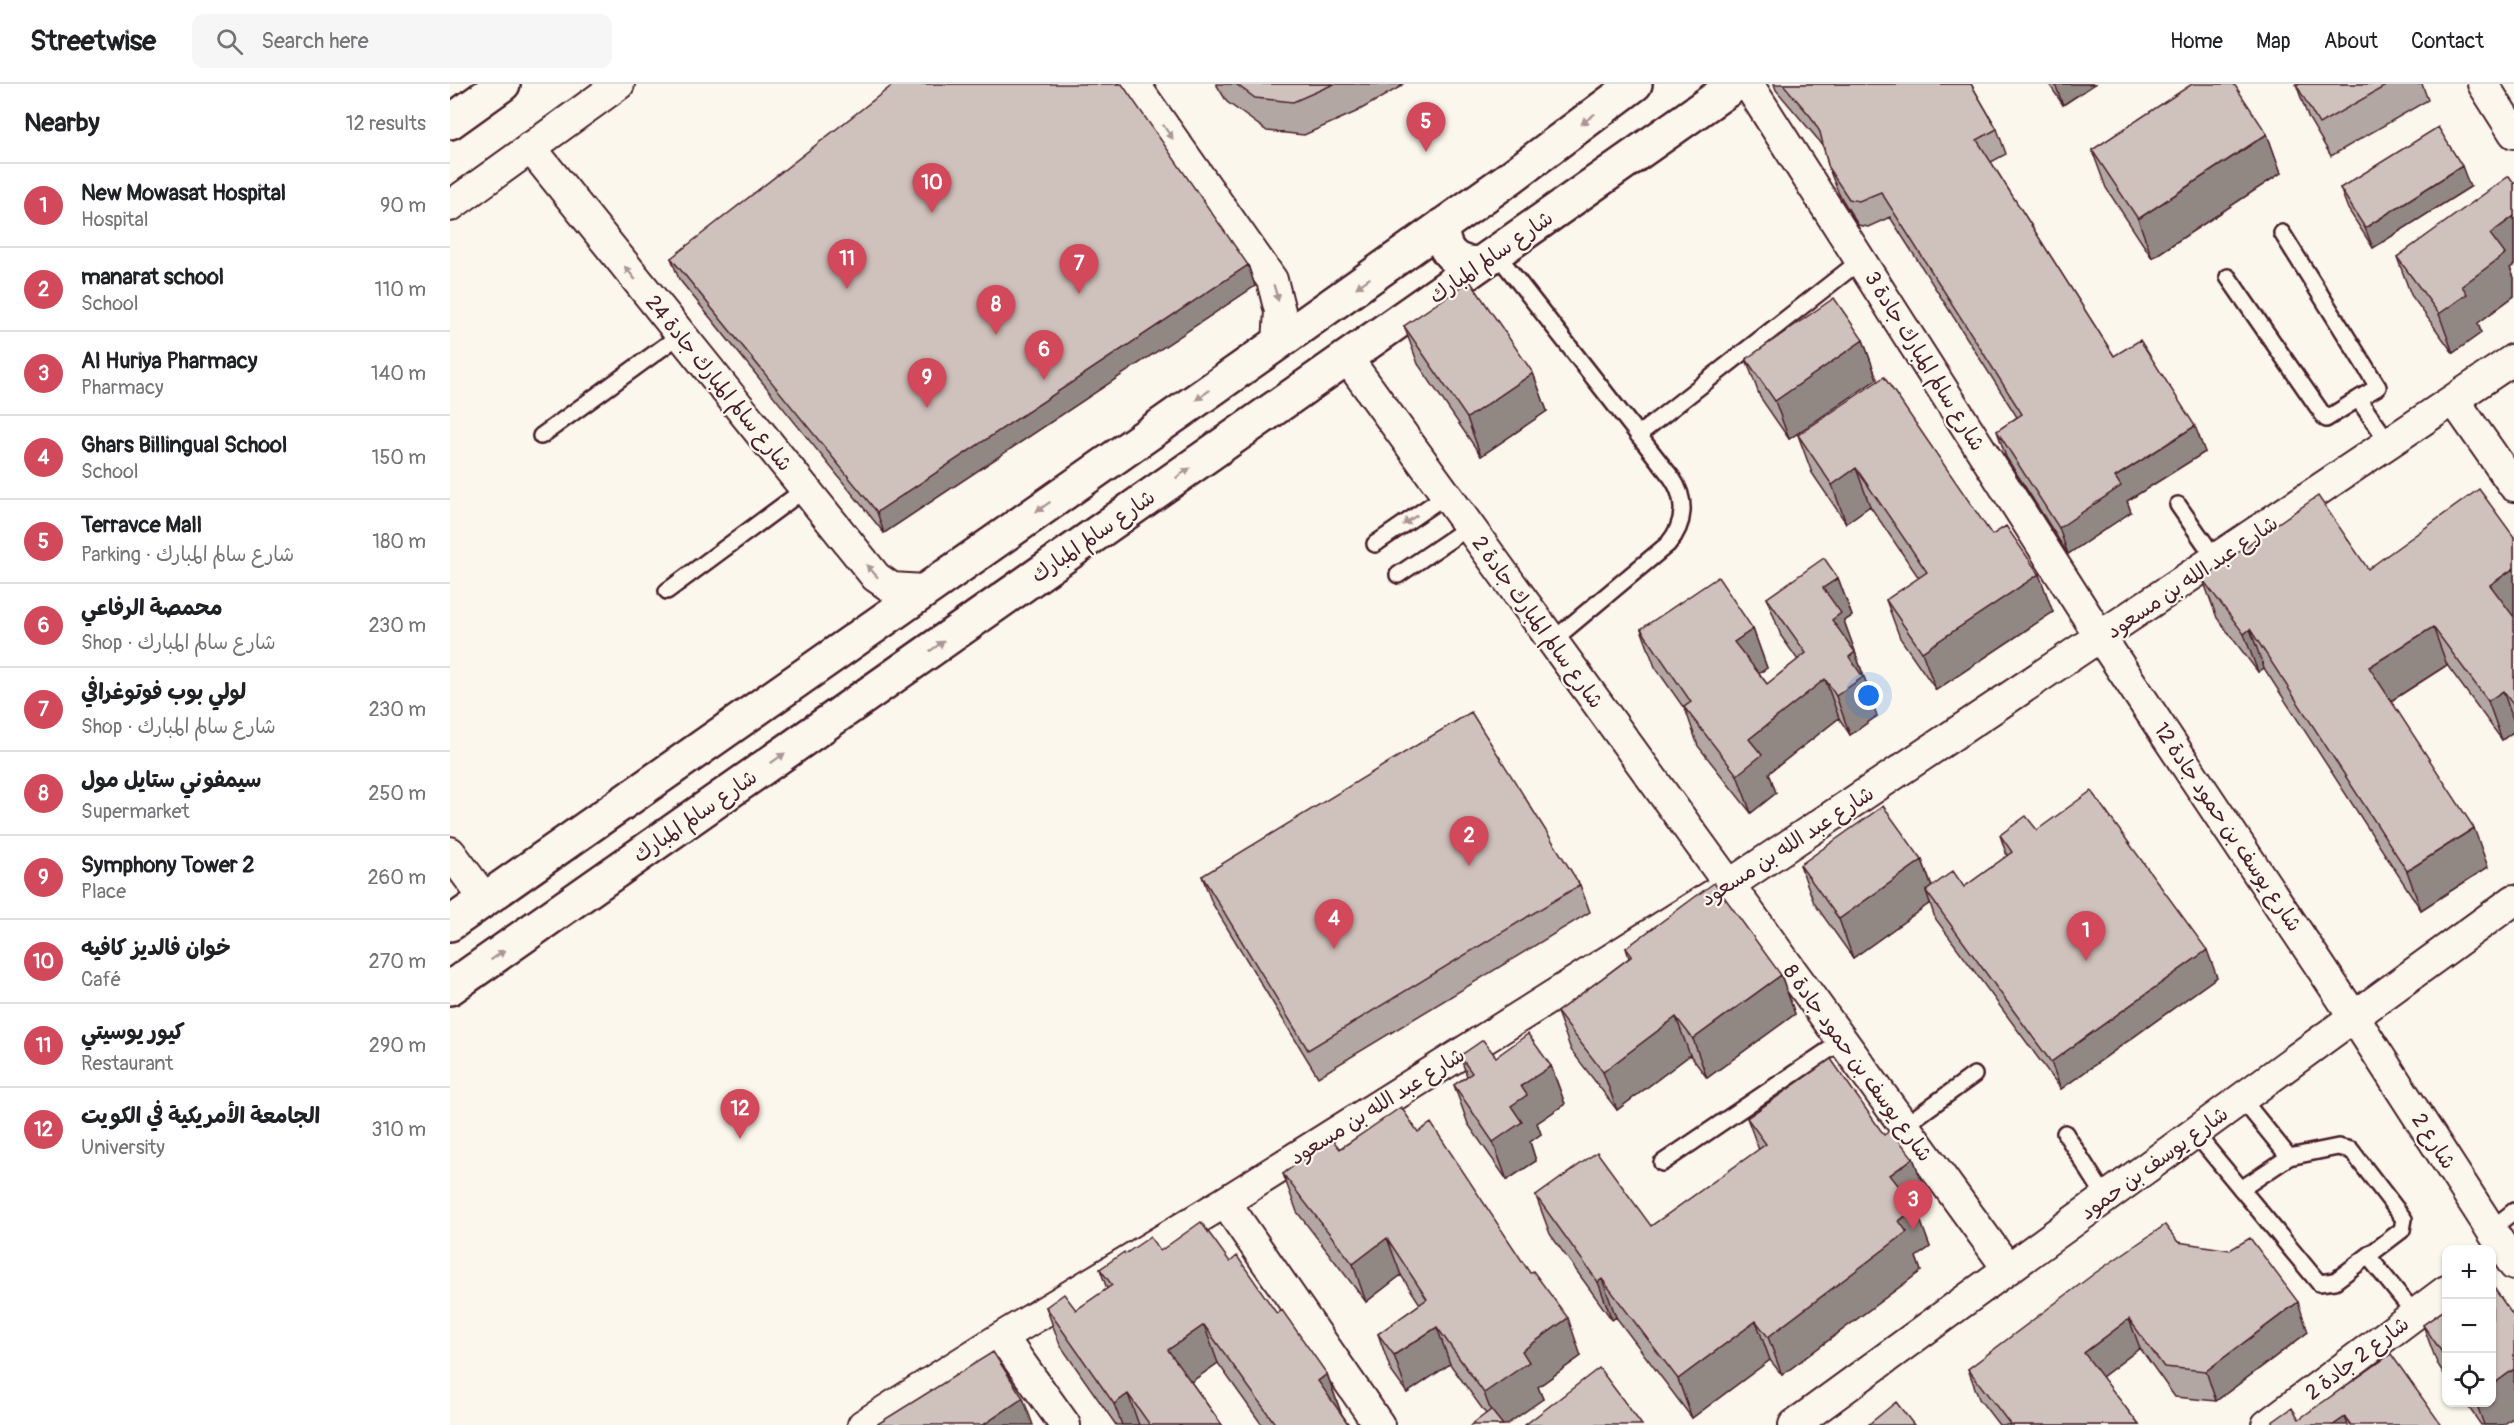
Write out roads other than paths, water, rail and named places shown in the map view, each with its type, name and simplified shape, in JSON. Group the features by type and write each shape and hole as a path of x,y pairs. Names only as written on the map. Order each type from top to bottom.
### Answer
{"main road":[{"path":"450,122 503,84"},
{"path":"464,909 1278,343 1635,84"},
{"name":"شارع سالم المبارك","path":"450,988 1736,84"},
{"path":"1443,225 1444,246 1450,255 1470,265 1488,258"},
{"path":"1390,263 1403,266 1413,272 1420,283 1422,295 1420,307"}],"street":[{"path":"450,206 619,84"},
{"path":"1134,84 1272,280 1280,311 1278,343"},
{"name":"شارع سالم المبارك جادة 3","path":"1748,84 2101,638"},
{"path":"2483,84 2514,133"},
{"name":"شارع سالم المبارك جادة 24","path":"530,147 876,577 892,588 924,590"},
{"name":"شارع سالم المبارك جادة 2","path":"1347,358 1729,885"},
{"name":"شارع عبد الله بن مسعود","path":"863,1425 1002,1337 1225,1202 1729,885 2217,561 2514,359"},
{"path":"2454,400 2514,486"},
{"name":"شارع يوسف بن حمود جادة 12","path":"2101,638 2355,1017"},
{"path":"450,852 464,909"},
{"name":"شارع يوسف بن حمود جادة 8","path":"1729,885 2008,1269"},
{"name":"شارع يوسف بن حمود","path":"1794,1425 2514,900"},
{"name":"شارع 2","path":"2355,1017 2500,1251"},
{"path":"1225,1202 1379,1425"},
{"name":"شارع 2 جادة 2","path":"2267,1425 2442,1294"},
{"path":"1002,1337 1065,1425"}],"lane":[{"path":"2228,277 2326,419 2378,387 2282,233"},
{"path":"1488,258 1638,435 1678,487 1683,507 1679,528 1668,544 1552,641"},
{"path":"1638,435 1861,260"},
{"path":"541,436 680,335"},
{"path":"2358,399 2390,444"},
{"path":"667,591 805,489"},
{"path":"1374,544 1446,495"},
{"path":"2178,505 2217,561"},
{"path":"1398,575 1469,527"},
{"path":"1662,1163 1842,1041"},
{"path":"1904,1126 1974,1074"},
{"path":"2242,1099 2289,1157"},
{"path":"2065,1133 2106,1198"},
{"path":"2195,1133 2241,1189 2319,1283 2335,1281 2402,1230 2404,1219 2400,1210 2351,1150 2338,1147 2289,1157 2241,1189"},
{"path":"2500,1251 2514,1211"},
{"path":"2368,1256 2415,1314"}],"place":[{"name":"Terravce Mall","path":"1426,152"},
{"name":"خوان فالديز كافيه","path":"932,213"},
{"name":"كيور يوسيتي","path":"847,289"},
{"name":"لولي بوب فوتوغرافي","path":"1079,294"},
{"name":"سيمفوني ستايل مول","path":"996,335"},
{"name":"محمصة الرفاعي","path":"1044,380"},
{"name":"Symphony Tower 2","path":"927,408"},
{"name":"manarat school","path":"1469,866"},
{"name":"Ghars Billingual School","path":"1334,949"},
{"name":"New Mowasat Hospital","path":"2086,961"},
{"name":"الجامعة الأمريكية في الكويت","path":"740,1139"},
{"name":"Al Huriya Pharmacy","path":"1913,1230"}]}
